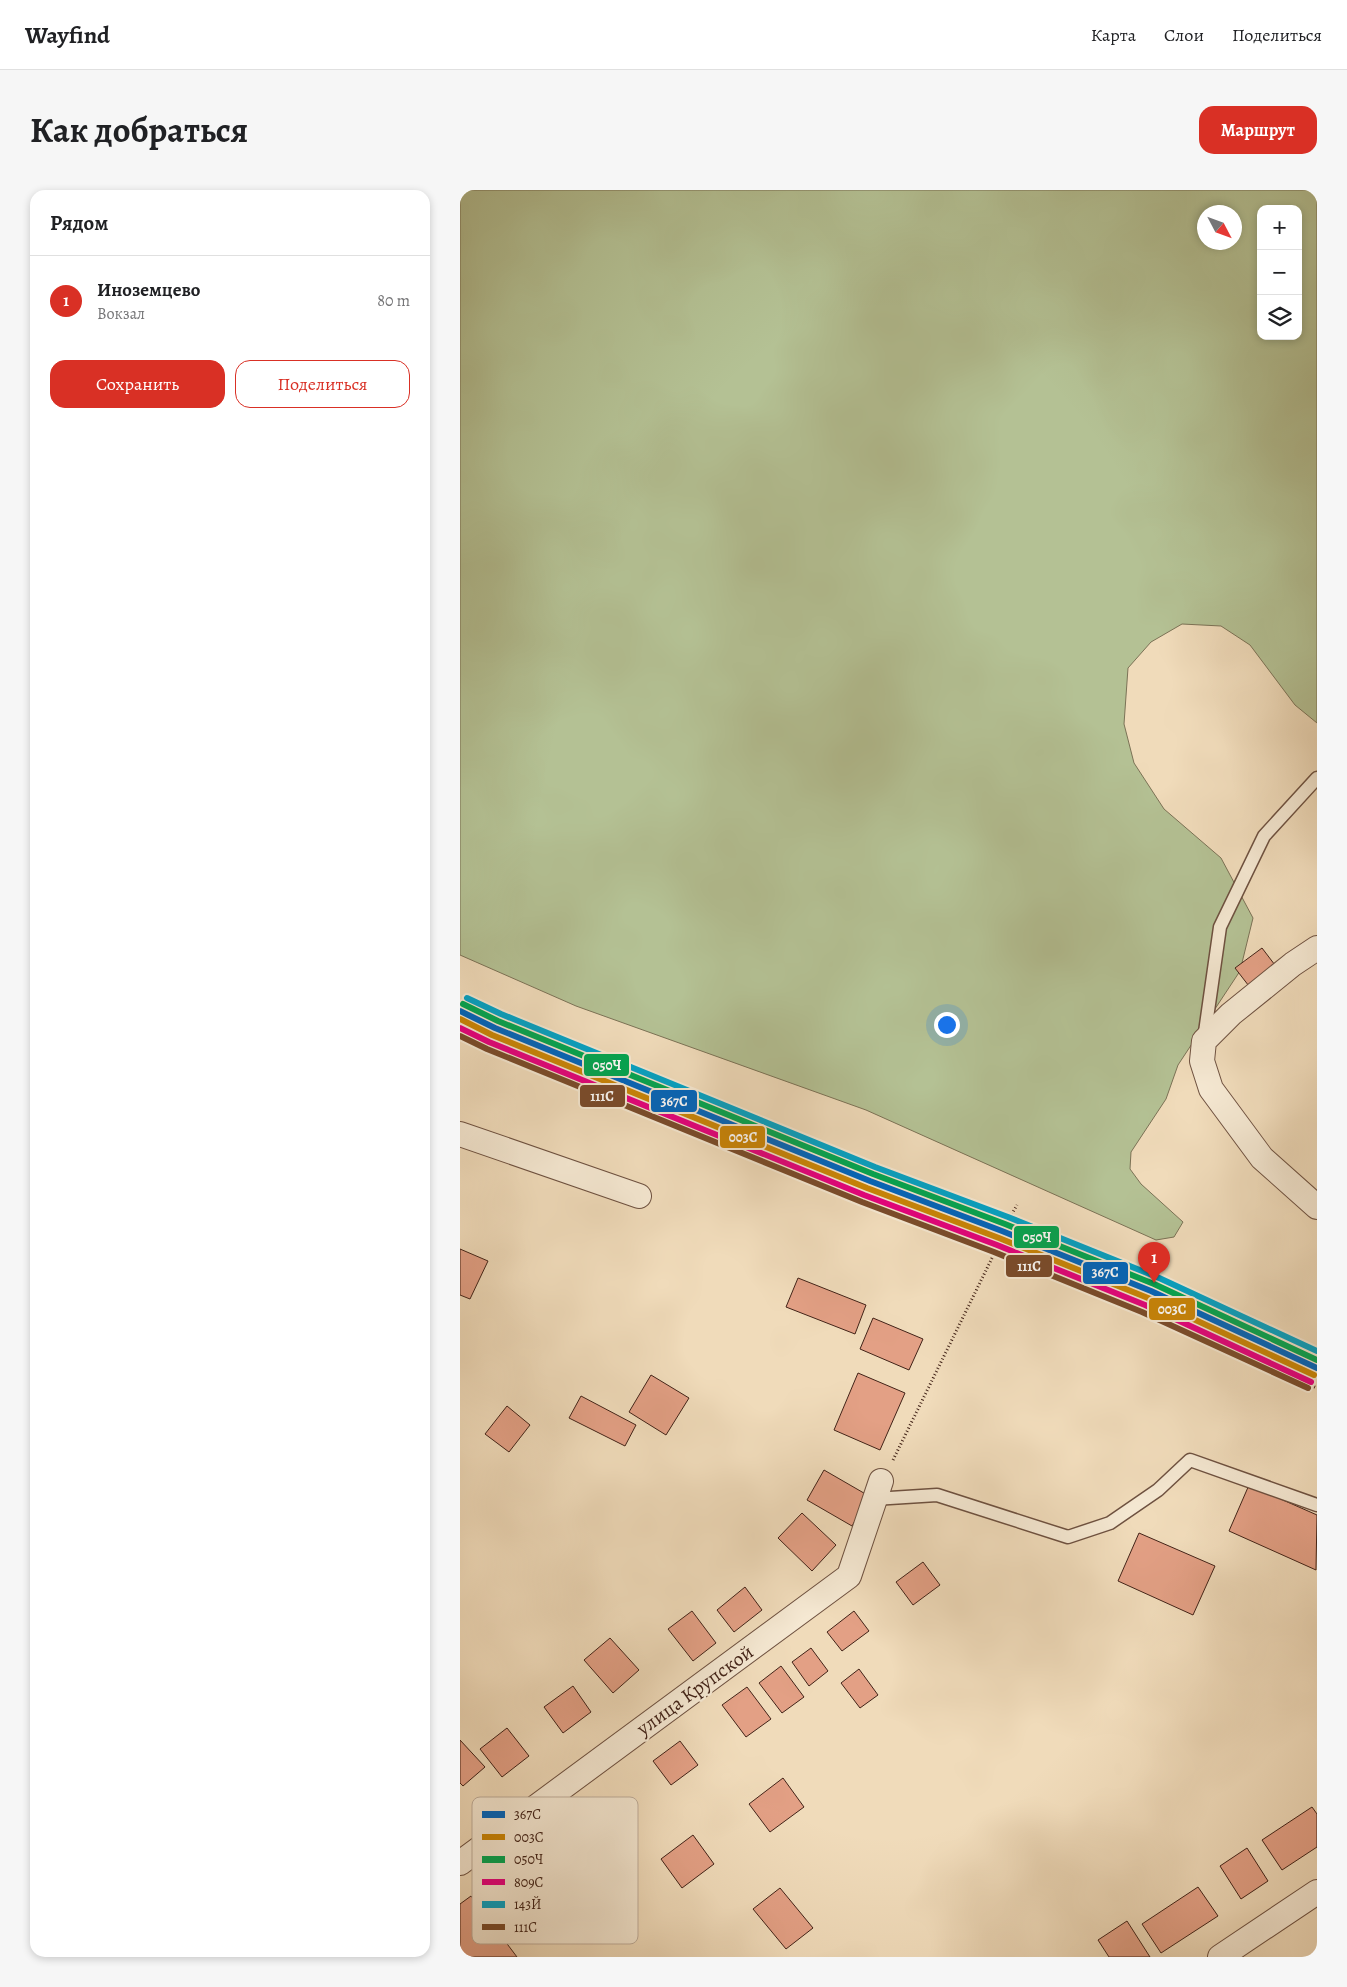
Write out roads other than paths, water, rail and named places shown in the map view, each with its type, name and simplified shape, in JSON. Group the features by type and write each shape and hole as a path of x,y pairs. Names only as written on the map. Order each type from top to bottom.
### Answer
{"street":[{"path":"1317,948 1285,970 1231,1014 1204,1041 1202,1061 1212,1088 1262,1158 1317,1207"},
{"path":"460,1134 639,1196"},
{"name":"улица Крупской","path":"549,1797 849,1576 877,1490"},
{"name":"улица Крупской","path":"460,1863 472,1854"},
{"path":"1220,1957 1317,1892"}],"lane":[{"path":"1204,1041 1220,927 1264,836 1317,778"},
{"path":"877,1490 937,1495 1068,1538 1110,1523 1158,1490 1190,1460 1317,1505"}],"place":[{"name":"Иноземцево","path":"1154,1283"}]}
